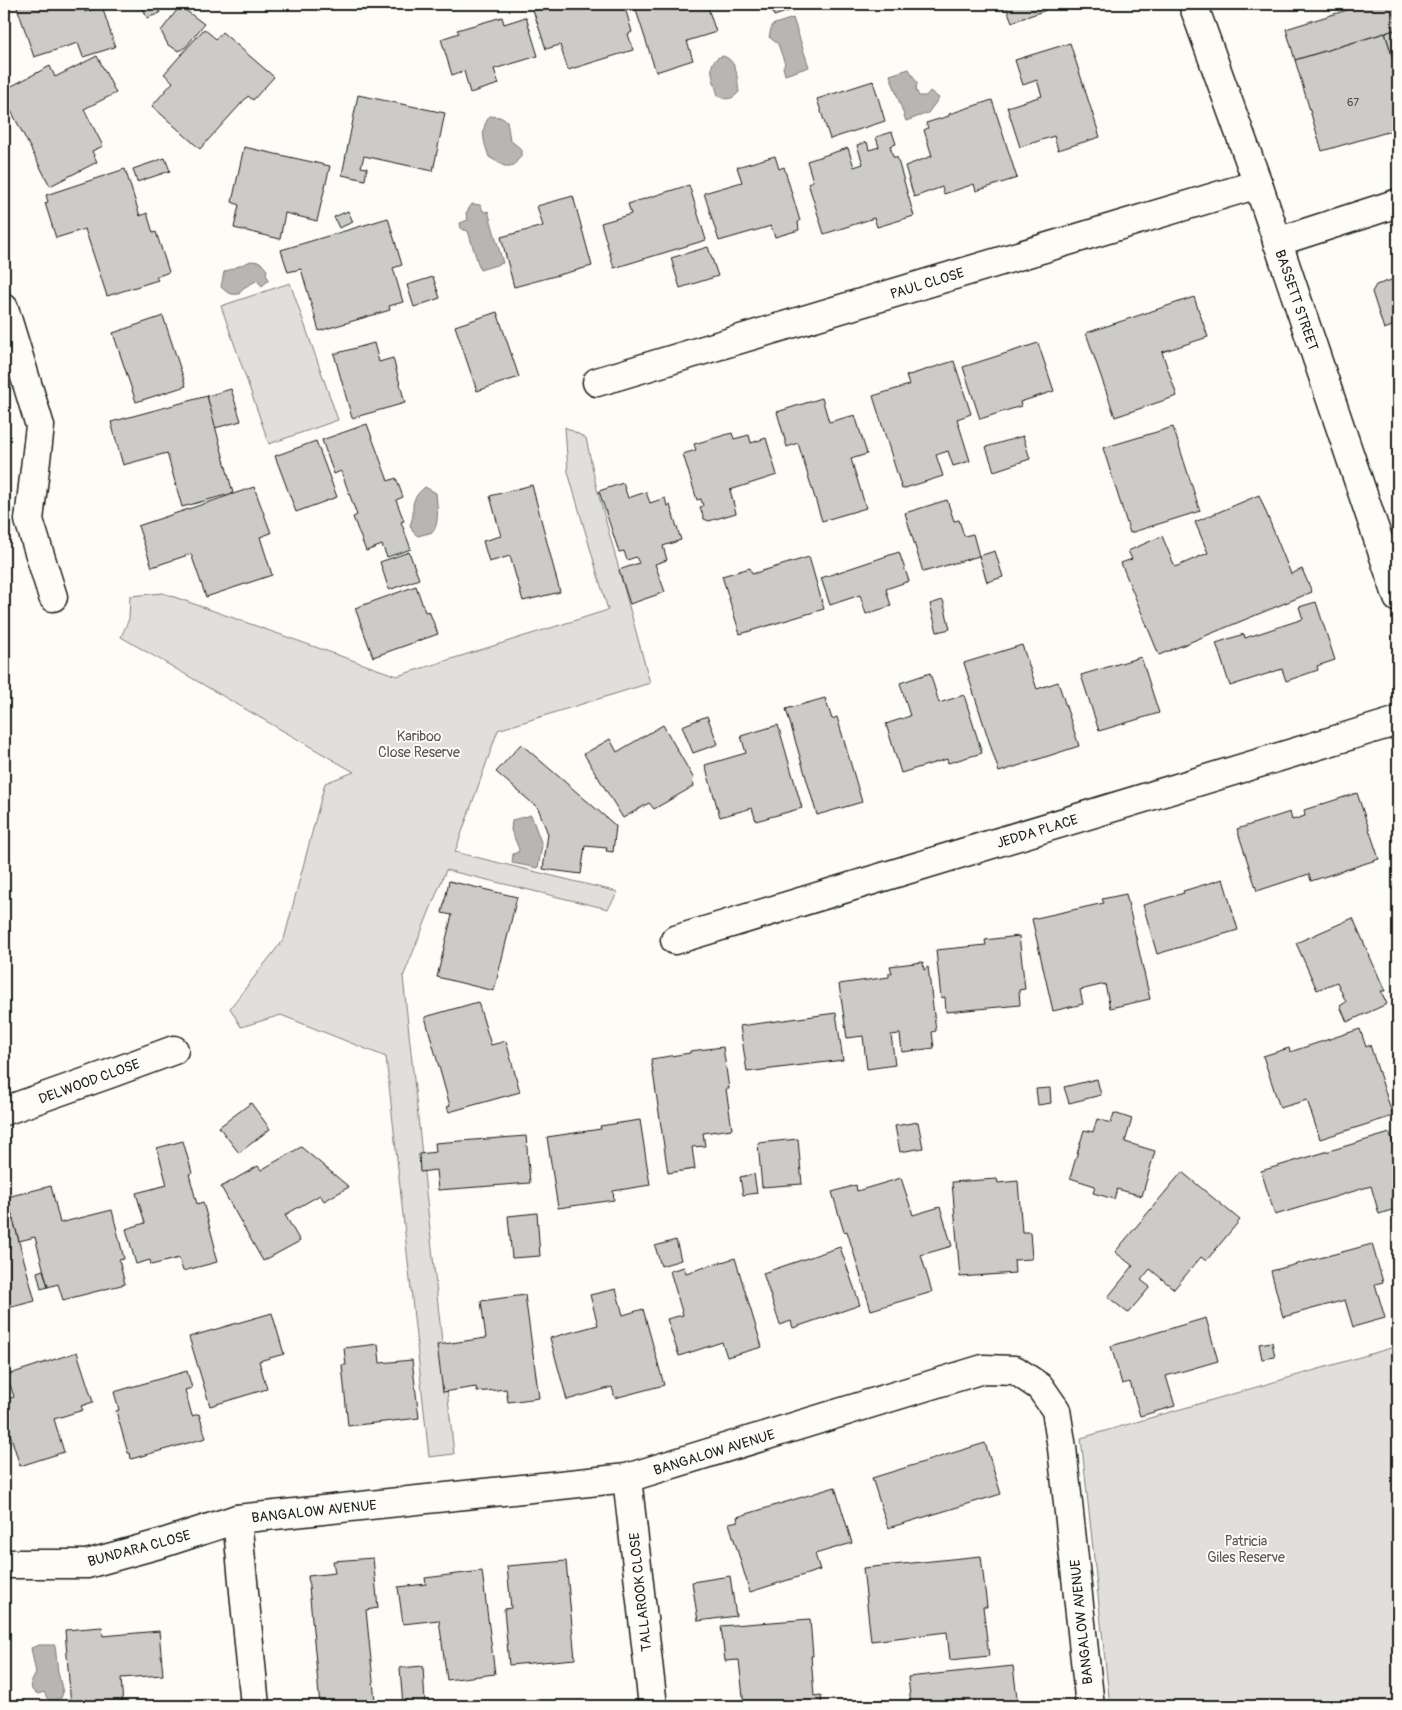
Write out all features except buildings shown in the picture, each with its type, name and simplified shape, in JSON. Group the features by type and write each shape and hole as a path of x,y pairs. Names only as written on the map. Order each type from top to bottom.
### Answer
{"street":[{"name":"BASSETT STREET","path":"1193,4 1258,184 1398,598"},
{"name":"PAUL CLOSE","path":"597,382 1258,184"},
{"path":"1278,242 1398,203"},
{"path":"4,308 40,426 29,520 53,597"},
{"name":"JEDDA PLACE","path":"675,940 1398,721"},
{"name":"DELWOOD CLOSE","path":"4,1111 174,1050"},
{"name":"BANGALOW AVENUE","path":"255,1706 237,1519 627,1478 983,1369 1015,1370 1040,1387 1056,1410 1062,1448 1090,1706"},
{"name":"TALLAROOK CLOSE","path":"627,1478 653,1706"},
{"name":"BUNDARA CLOSE","path":"9,1564 87,1564 163,1543 237,1519"}],"green space":[{"path":"290,283 338,420 269,444 221,306"},
{"name":"Kariboo Close Reserve","path":"565,427 586,438 596,485 650,683 498,730 455,852 618,892 608,909 446,870 403,977 454,1454 429,1457 386,1057 281,1015 241,1027 230,1008 284,939 325,783 354,772 121,637 129,619 130,596 163,593 397,676 608,610 568,472"},
{"name":"Patricia Giles Reserve","path":"1398,1346 1398,1706 1110,1706 1081,1438"}],"shaded area":[{"path":"793,18 809,67 785,75 783,67 785,64 778,44 769,37 772,25"},
{"path":"723,56 732,62 737,76 739,92 730,98 718,96 712,72 713,62"},
{"path":"909,69 917,83 916,90 919,96 926,96 930,91 939,98 928,113 906,121 890,75"},
{"path":"490,116 500,117 507,121 510,140 521,149 521,156 513,166 504,166 489,157 484,141 484,126"},
{"path":"472,204 480,205 484,212 488,211 503,263 480,270 468,231 461,229 460,223 468,220 466,213"},
{"path":"251,261 260,262 267,270 266,274 269,280 262,286 258,280 243,288 239,294 229,293 221,287 224,272"},
{"path":"425,487 436,493 437,518 433,532 418,536 413,532 410,525 415,498"},
{"path":"531,815 542,845 538,868 512,863 513,854 518,852 519,849 511,830 512,820"},
{"path":"39,1645 55,1645 63,1693 61,1698 51,1701 44,1692 38,1694 32,1690 31,1683 36,1673 31,1648"}]}
